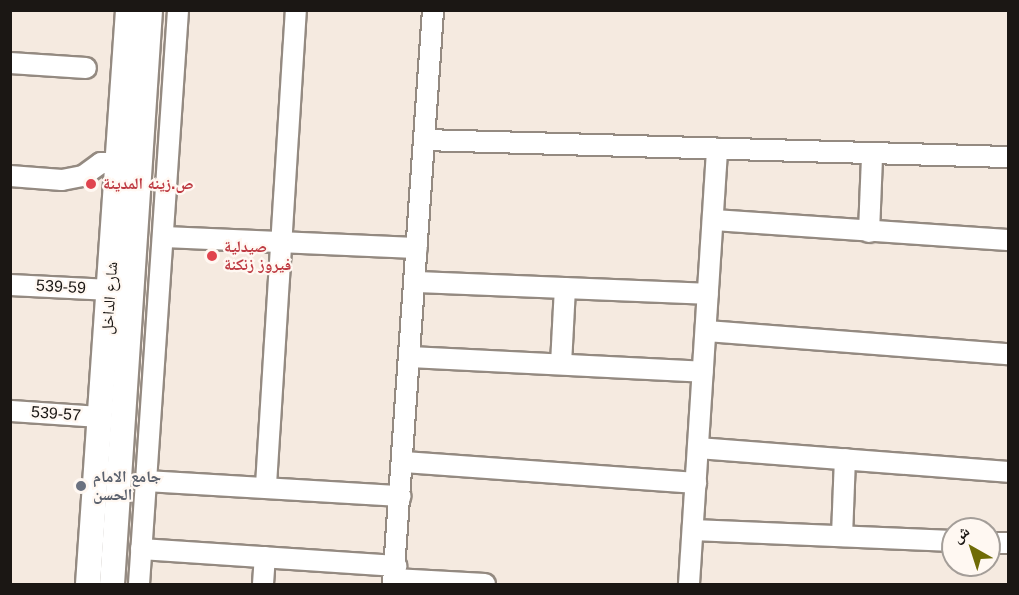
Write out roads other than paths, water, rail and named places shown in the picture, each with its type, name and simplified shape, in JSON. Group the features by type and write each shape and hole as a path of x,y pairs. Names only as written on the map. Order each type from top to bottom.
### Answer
{"main road":[{"name":"شارع الداخل","path":"112,585 130,165 128,10"},
{"name":"شارع الداخل","path":"88,585 111,290 150,10"}],"street":[{"path":"139,585 178,10"},
{"path":"266,485 296,10"},
{"path":"394,576 404,462 433,10"},
{"path":"10,63 86,68"},
{"path":"424,140 872,156 1008,157"},
{"path":"689,585 717,149"},
{"path":"869,231 872,156"},
{"path":"10,176 62,180 83,176 100,163 167,169"},
{"path":"713,220 1008,240"},
{"path":"163,237 283,239 417,248"},
{"path":"415,282 708,294"},
{"name":"539-59","path":"10,285 111,290"},
{"path":"561,364 565,288"},
{"path":"707,331 1008,354"},
{"path":"410,357 703,372"},
{"name":"539-57","path":"10,411 101,417"},
{"path":"698,448 1008,472"},
{"path":"842,536 845,459"},
{"path":"404,462 696,483"},
{"path":"146,481 266,485 401,496"},
{"path":"693,530 941,540"},
{"path":"141,549 265,557 394,576 484,585"},
{"path":"263,585 265,557"}],"place":[{"name":"ص.زينه المدينة","path":"91,184"},
{"name":"صيدلية فيروز زنكنة","path":"212,256"},
{"name":"جامع الامام الحسن","path":"81,486"}]}
